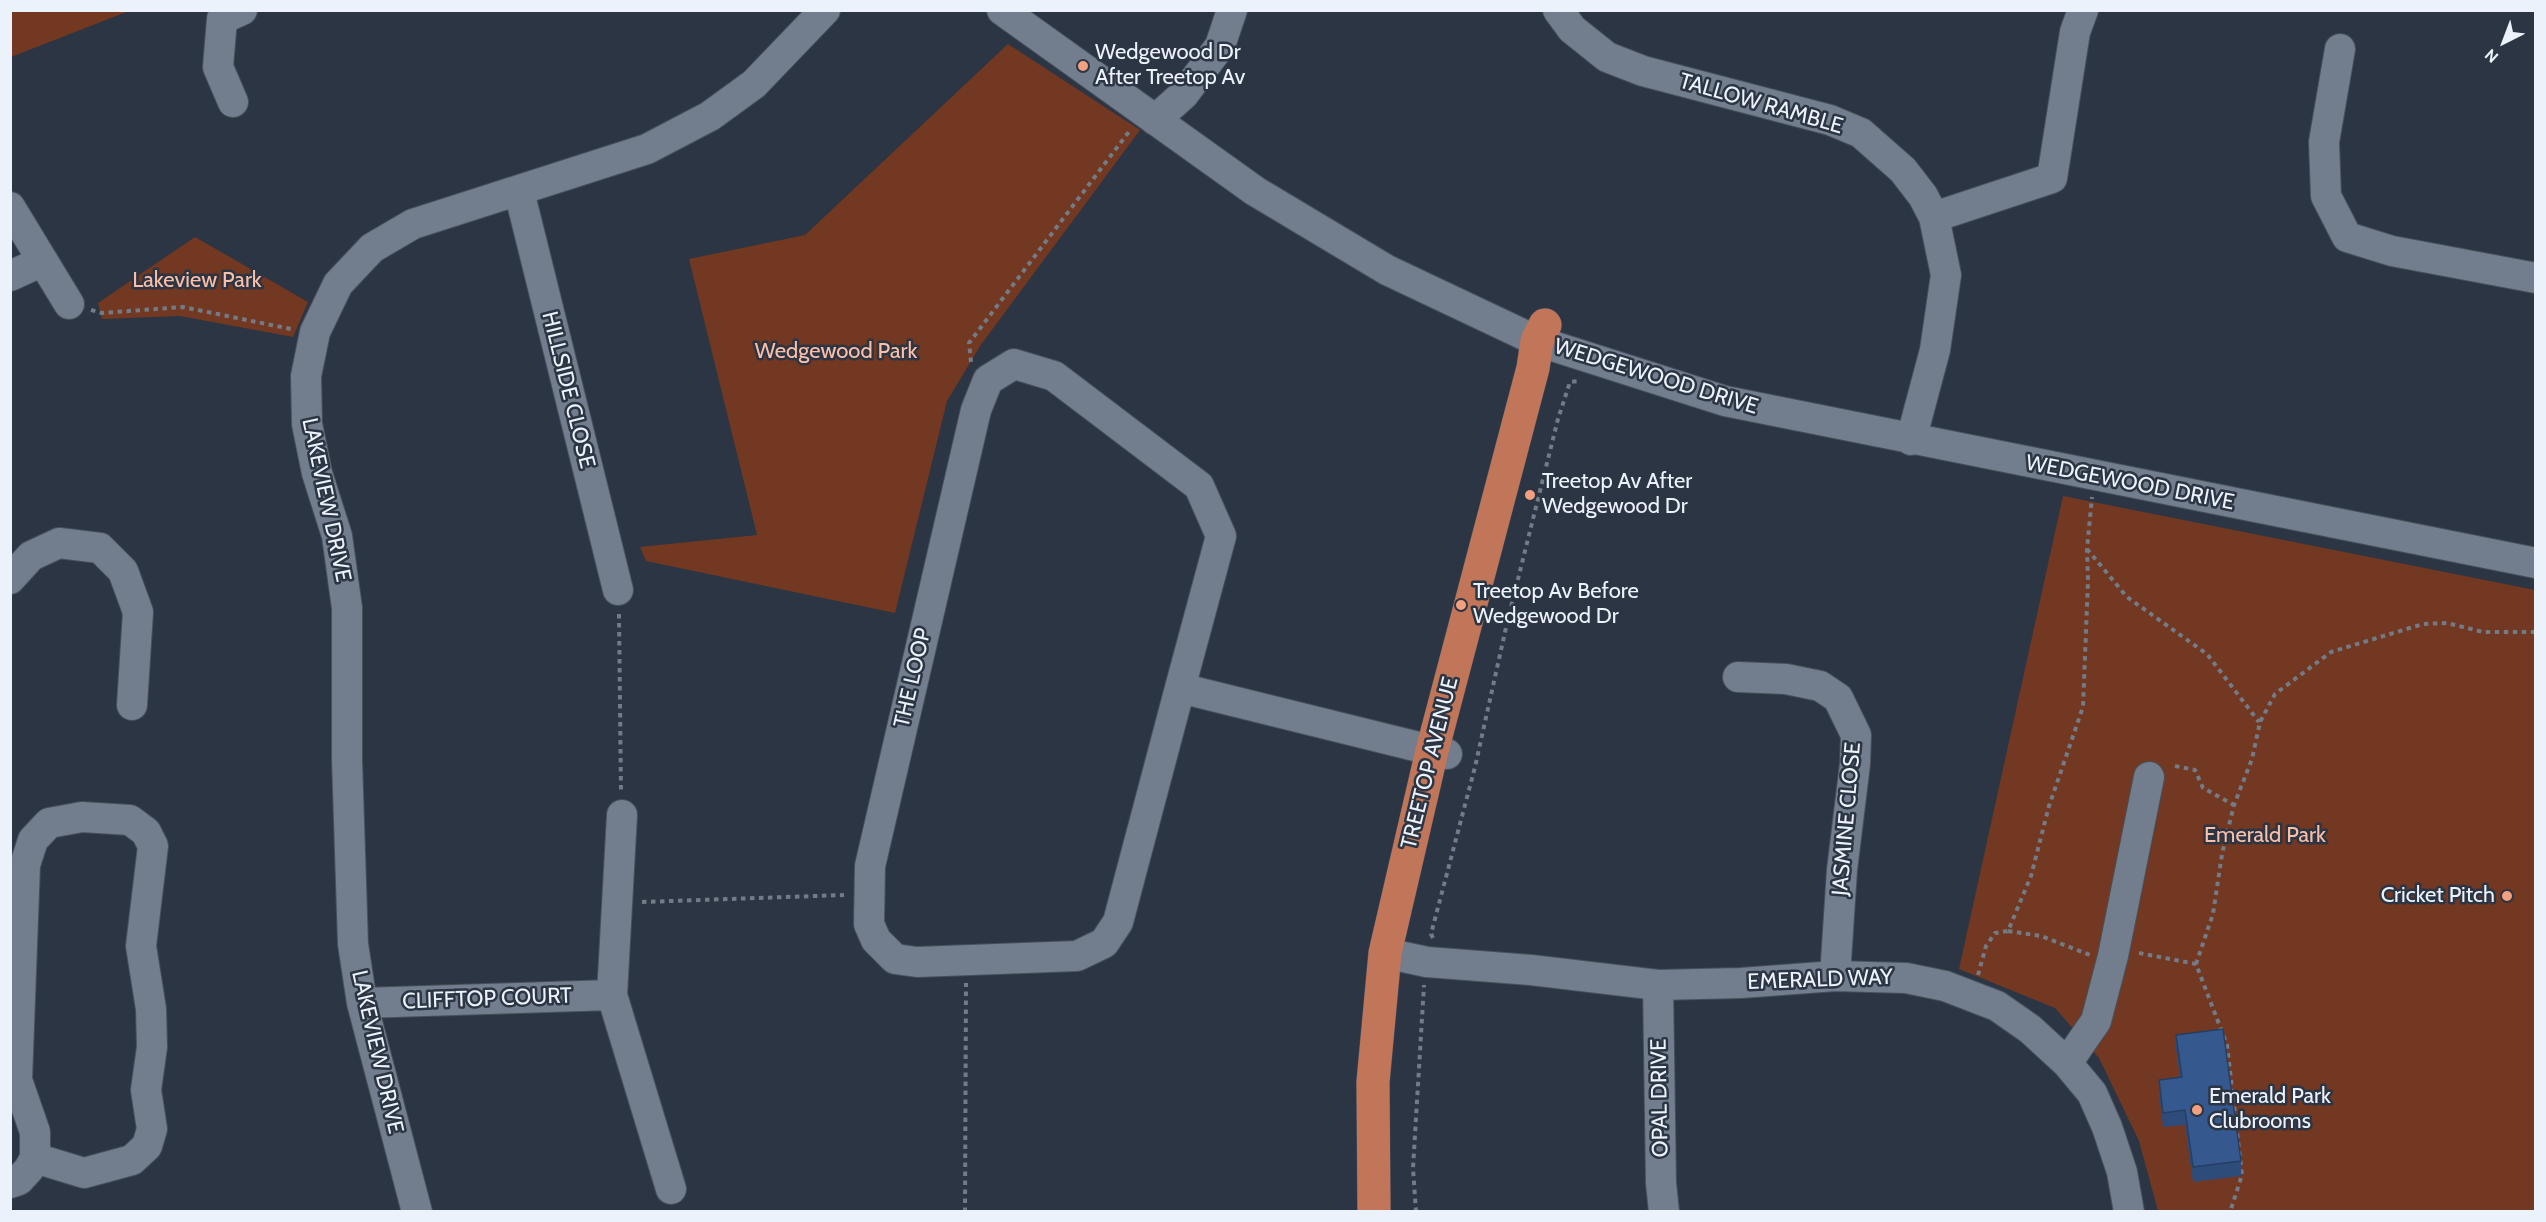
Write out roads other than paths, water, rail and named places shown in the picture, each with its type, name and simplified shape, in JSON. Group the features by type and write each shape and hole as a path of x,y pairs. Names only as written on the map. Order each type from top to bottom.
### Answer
{"main road":[{"name":"TREETOP AVENUE","path":"1374,1212 1373,1083 1404,957 1440,753 1533,368 1551,336"},
{"name":"TREETOP AVENUE","path":"1392,1212 1392,1082 1404,957"}],"street":[{"path":"232,102 218,67 222,19 242,10"},
{"name":"LAKEVIEW DRIVE","path":"417,1212 362,1003 353,932 347,760 347,608 337,536 317,473 307,424 306,376 315,332 338,284 372,248 413,224 647,149 710,116 753,84 825,10"},
{"name":"WEDGEWOOD DRIVE","path":"1002,10 1255,191 1388,270 1551,336 2094,476 2534,549"},
{"name":"WEDGEWOOD DRIVE","path":"1033,10 1154,117"},
{"path":"1154,117 1184,94 1220,46 1232,10"},
{"name":"TALLOW RAMBLE","path":"1558,10 1572,28 1607,57 1643,71 1830,120 1861,133 1903,170 1923,196 1934,217 1946,275 1935,350 1914,430"},
{"path":"1934,217 2052,178 2075,32 2083,10"},
{"path":"2340,49 2324,153 2326,196 2347,237 2392,251 2535,278"},
{"name":"HILLSIDE CLOSE","path":"519,191 618,590"},
{"path":"10,207 69,304"},
{"path":"10,276 43,261"},
{"name":"THE LOOP","path":"1014,364 1054,376 1199,486 1221,536 1180,688 1118,922 1104,943 1077,956 917,962 895,959 876,940 869,924 870,866 976,410 988,380 1014,364"},
{"name":"WEDGEWOOD DRIVE","path":"1914,430 2534,549"},
{"path":"10,579 31,556 59,543 100,548 123,572 138,612 132,705"},
{"name":"JASMINE CLOSE","path":"1738,677 1786,679 1820,686 1838,698 1856,735 1856,764 1842,870 1835,976"},
{"path":"1180,688 1440,753"},
{"path":"2067,1063 2096,1021 2162,771"},
{"path":"622,815 612,995 670,1189"},
{"path":"10,1183 19,1180 35,1158 35,1132 17,1080 25,865 33,840 49,823 82,818 130,820 146,832 153,846 141,946 151,1009 152,1047 146,1090 152,1129 147,1146 132,1160 84,1173 35,1158"},
{"name":"EMERALD WAY","path":"1404,957 1658,985 1741,983 1835,976 1906,978 1945,986 1997,1006 2030,1029 2067,1063 2092,1093 2107,1127 2122,1172 2129,1212"},
{"name":"OPAL DRIVE","path":"1658,985 1661,1183 1664,1212"},
{"name":"CLIFFTOP COURT","path":"362,1003 612,995"}],"place":[{"name":"Wedgewood Dr After Treetop Av","path":"1083,66"},
{"name":"Treetop Av After Wedgewood Dr","path":"1530,495"},
{"name":"Treetop Av Before Wedgewood Dr","path":"1461,605"},
{"name":"Cricket Pitch","path":"2507,896"},
{"name":"Emerald Park Clubrooms","path":"2197,1110"}],"park label":[{"name":"Lakeview Park","path":"197,281"},
{"name":"Wedgewood Park","path":"836,352"},
{"name":"Emerald Park","path":"2265,836"}]}
